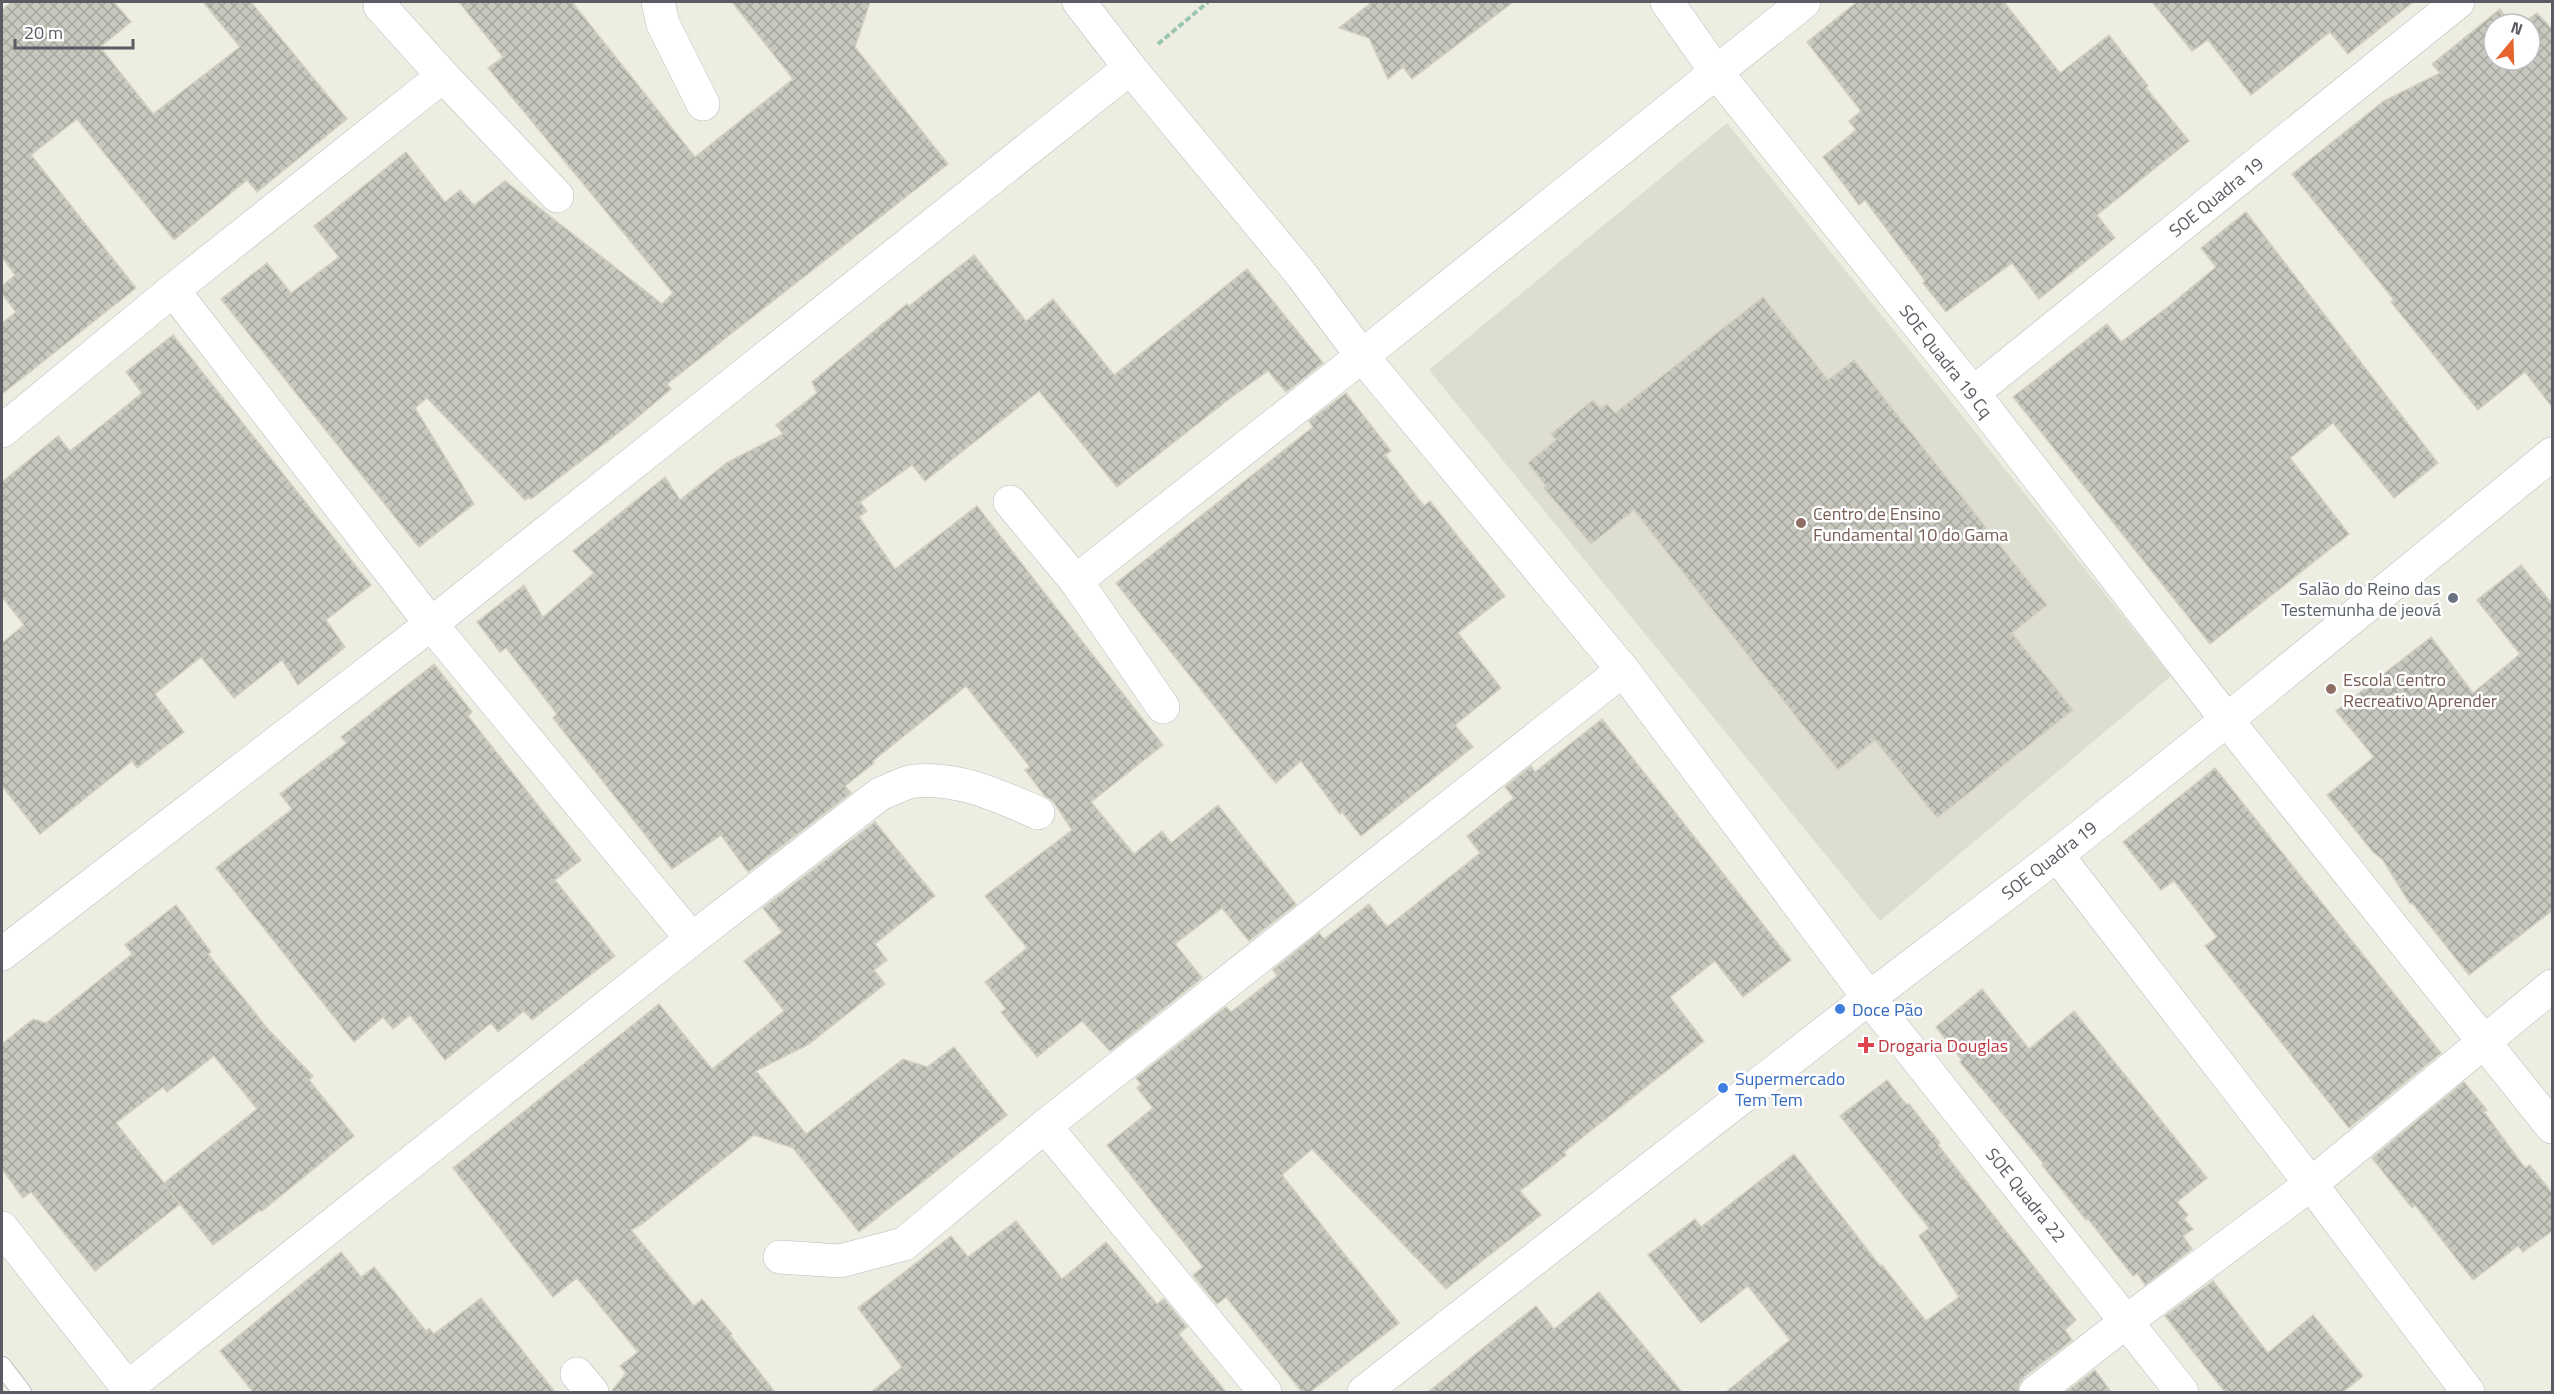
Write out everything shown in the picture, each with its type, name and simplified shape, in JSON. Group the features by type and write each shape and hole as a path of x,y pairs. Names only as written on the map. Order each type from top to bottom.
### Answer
{"street":[{"path":"658,2 663,24 703,104"},
{"name":"SOE Quadra 22","path":"1079,2 1130,68 1301,274 1362,356 1623,670 1869,998 2182,1392"},
{"name":"SOE Quadra 19 Cq","path":"1667,2 1717,73 1973,393 2227,720"},
{"path":"1076,581 1362,356 1804,2"},
{"name":"SOE Quadra 19","path":"1973,393 2458,2"},
{"path":"380,6 557,196"},
{"path":"2,954 431,624 1130,68"},
{"path":"2,431 173,290 443,76"},
{"path":"173,290 431,624 692,939"},
{"name":"SOE Quadra 19","path":"1364,1392 2056,855 2227,720 2553,454"},
{"path":"1010,502 1076,581 1163,707"},
{"path":"780,1257 840,1261 904,1244 1045,1126 1623,670"},
{"path":"2227,720 2553,1127"},
{"path":"2,1228 129,1390 692,939 880,794 913,781 941,781 985,790 1038,813"},
{"path":"2056,855 2311,1184 2468,1392"},
{"path":"2036,1392 2311,1184 2553,986"},
{"path":"1045,1126 1265,1392"}],"lane":[{"path":"2,1366 22,1392"}],"path":[{"path":"1130,68 1208,2"}],"shaded area":[{"name":"Centro de Ensino Fundamental 10 do Gama","path":"1727,123 2171,676 1880,921 1429,370"}],"building":[{"path":"12,2 114,2 131,22 100,47 153,114 240,47 203,2 251,2 347,119 257,192 247,180 174,240 77,119 31,155 136,288 2,394 2,323 16,312 2,294 2,286 15,275 2,257 2,10"},
{"path":"459,2 572,2 695,157 793,79 732,2 870,2 855,47 948,164 667,384 671,389 626,427 531,499 529,497 525,500 427,398 415,408 474,504 419,547 221,299 267,263 291,293 339,257 314,226 406,152 445,202 460,190 474,205 505,181 662,304 673,293 488,68 503,57"},
{"path":"1372,2 1513,2 1412,79 1403,67 1388,79 1369,38 1339,28"},
{"path":"1857,2 2004,2 2060,73 2109,35 2148,86 2146,88 2189,141 2097,215 2115,238 2039,299 2012,263 1946,312 1865,200 1859,205 1823,157 1856,130 1849,121 1861,111 1807,42"},
{"path":"2152,2 2413,2 2348,54 2330,32 2251,95 2208,40 2192,51"},
{"path":"2542,18 2553,30 2553,408 2525,372 2478,410 2391,302 2394,300 2292,174 2384,101 2440,73 2432,64 2482,24 2482,72 2542,72"},
{"path":"2246,212 2438,463 2394,498 2333,423 2290,458 2349,534 2210,644 2013,397 2107,324 2121,342 2169,306 2216,267 2201,248"},
{"path":"974,255 1026,321 1053,299 1114,375 1247,269 1323,363 1286,392 1268,371 1117,487 1039,391 925,481 912,465 860,502 867,511 859,517 895,569 977,506 1163,745 1091,802 1134,854 1162,831 1171,843 1218,805 1296,904 1249,941 1222,908 1175,944 1202,978 1110,1051 1082,1021 1037,1057 1001,1012 1006,1009 985,982 1027,948 985,896 1072,830 1053,801 1045,796 1025,770 1030,767 966,686 845,786 851,793 748,872 721,835 672,869 553,718 557,714 506,648 500,652 477,622 524,585 543,617 594,573 573,551 665,477 680,500 728,462 783,434 776,425 817,393 812,382 907,304 909,306"},
{"path":"1763,297 1828,380 1854,360 2047,605 2012,633 2073,710 1937,818 1875,740 1838,770 1634,510 1591,544 1544,488 1546,486 1528,463 1556,440 1551,434 1593,400 1600,408 1607,404 1615,413"},
{"path":"173,335 371,585 326,620 345,647 298,685 282,660 234,698 201,657 155,694 184,732 137,768 132,761 40,834 2,786 2,643 24,625 2,597 2,482 58,436 70,451 142,393 126,372"},
{"path":"1346,393 1391,451 1385,455 1424,506 1430,501 1505,596 1458,633 1501,688 1455,725 1473,747 1361,836 1342,812 1340,814 1301,761 1276,783 1273,780 1116,583 1313,427 1309,421"},
{"path":"2521,565 2553,605 2553,910 2469,975 2412,903 2410,904 2383,860 2373,852 2327,795 2374,757 2336,711 2431,637 2473,693 2520,654 2477,600"},
{"path":"434,664 472,712 468,716 581,860 555,880 615,956 532,1020 524,1011 498,1032 491,1023 445,1060 410,1015 393,1029 383,1017 354,1042 216,868 292,809 280,794 347,743 341,737"},
{"path":"1602,719 1791,960 1743,997 1715,961 1670,997 1704,1041 1564,1152 1566,1155 1520,1191 1541,1215 1446,1289 1312,1149 1282,1175 1399,1323 1310,1392 1302,1392 1226,1297 1217,1304 1193,1275 1203,1267 1107,1145 1153,1108 1137,1088 1141,1084 1136,1078 1226,1007 1231,1012 1277,976 1273,970 1319,933 1324,939 1369,904 1387,927 1480,853 1467,836 1514,798 1505,787 1531,766 1535,772"},
{"path":"2215,768 2441,1053 2349,1128 2205,946 2217,937 2174,881 2161,890 2123,842"},
{"path":"875,822 935,896 875,944 887,960 874,970 885,984 809,1044 756,1071 806,1134 903,1059 927,1067 954,1047 1007,1115 859,1232 793,1148 754,1135 642,1224 631,1230 694,1306 702,1299 732,1334 730,1335 775,1392 611,1392 626,1373 620,1366 638,1352 577,1278 553,1297 453,1168 659,1004 712,1069 784,1011 744,961 782,932 763,908"},
{"path":"176,905 211,952 208,954 268,1029 313,1076 309,1080 354,1136 262,1211 260,1210 213,1245 164,1184 180,1204 95,1271 31,1192 23,1198 2,1169 2,1044 33,1019 46,1023 132,954 125,945","holes":["214,1056 257,1109 164,1183 116,1123 163,1087 167,1092"]},
{"path":"1982,989 2029,1049 2074,1011 2207,1178 2177,1202 2188,1215 2184,1219 2193,1229 2183,1236 2192,1249 2145,1285 2137,1273 2133,1276 2088,1219 2086,1220 2042,1165 2044,1164 1960,1062 1962,1060 1936,1027"},
{"path":"1887,1080 1940,1143 1938,1145 2076,1320 2065,1330 2072,1340 2024,1377 2019,1384 2018,1392 1726,1392 1790,1340 1748,1286 1701,1323 1648,1255 1695,1219 1701,1227 1794,1154 1880,1266 1882,1265 1926,1321 1959,1297 1919,1236 1929,1228 1840,1116"},
{"path":"2464,1082 2487,1110 2484,1112 2525,1168 2530,1165 2553,1194 2553,1230 2523,1252 2518,1246 2473,1280 2415,1205 2412,1208 2372,1158"},
{"path":"1016,1221 1062,1279 1106,1242 1157,1304 1164,1299 1187,1327 1179,1334 1226,1392 871,1392 902,1367 858,1308 951,1236 968,1257"},
{"path":"341,1252 361,1277 374,1267 426,1331 429,1328 434,1334 481,1298 555,1392 253,1392 220,1351"},
{"path":"2213,1281 2268,1353 2313,1315 2363,1376 2343,1392 2225,1392 2165,1316"},
{"path":"1599,1292 1682,1392 1428,1392 1536,1306 1554,1329"},
{"path":"2095,1370 2111,1392 2066,1392"}],"place":[{"name":"Centro de Ensino Fundamental 10 do Gama","path":"1801,523"},
{"name":"Salão do Reino das Testemunha de jeová","path":"2453,598"},
{"name":"Escola Centro Recreativo Aprender","path":"2331,689"},
{"name":"Doce Pão","path":"1840,1009"},
{"name":"Drogaria Douglas","path":"1866,1045"},
{"name":"Supermercado Tem Tem","path":"1723,1088"}]}
